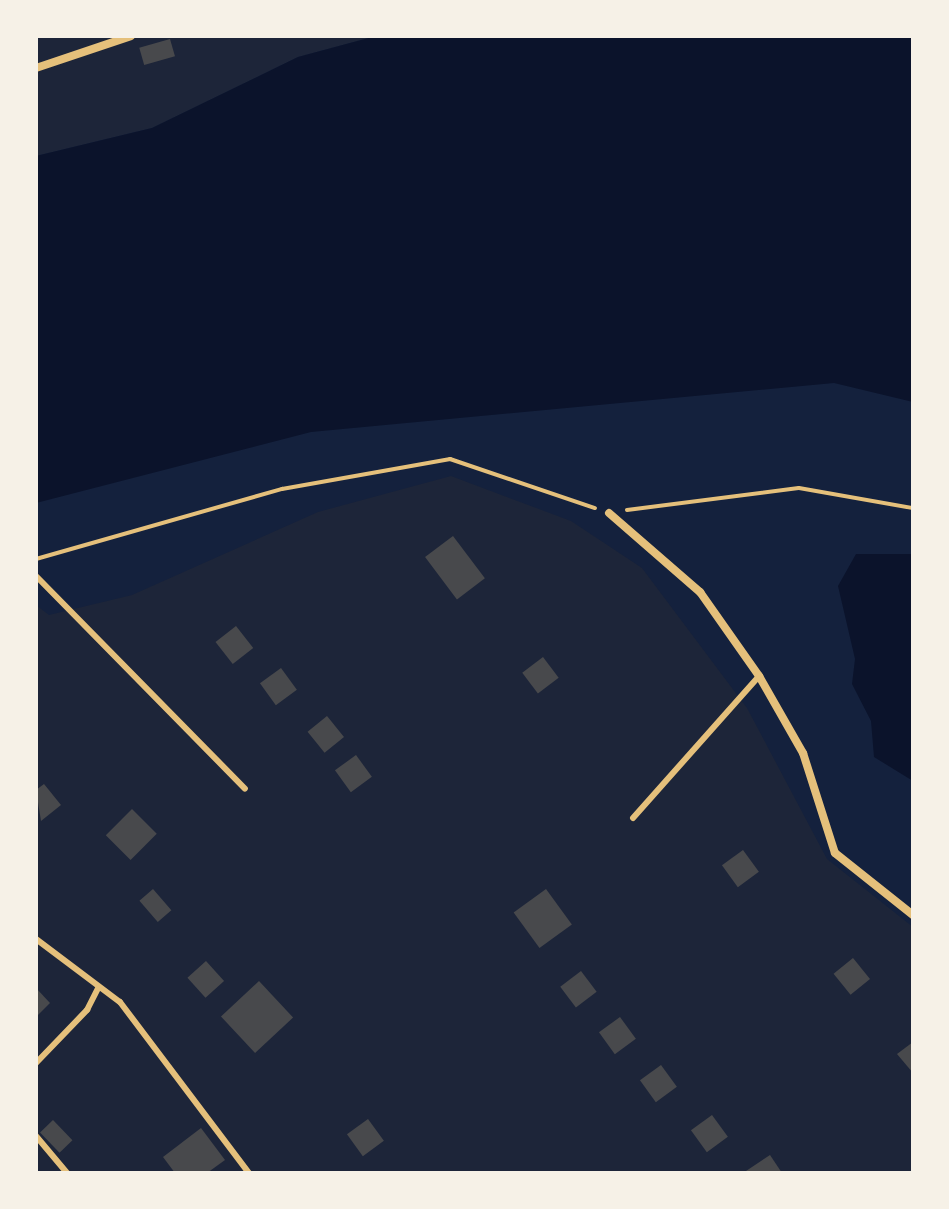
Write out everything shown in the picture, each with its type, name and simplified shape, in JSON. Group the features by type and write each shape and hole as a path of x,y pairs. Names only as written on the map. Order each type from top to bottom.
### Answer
{"street":[{"path":"36,68 131,36"},
{"path":"609,513 700,592 759,676 803,753 835,853 913,915"}],"lane":[{"path":"36,576 245,789"},
{"path":"633,818 759,676"},
{"path":"36,939 120,1002 166,1057 249,1173"},
{"path":"36,1063 87,1010 98,988"},
{"path":"36,1136 67,1173"}],"path":[{"path":"36,559 282,489 450,459 609,513 799,488 913,508"}],"shaded area":[{"path":"36,36 376,36 298,57 152,128 36,156"},
{"path":"376,36 913,36 913,402 834,383 311,432 36,503 36,156 152,128 298,57"},
{"path":"451,476 571,521 642,568 747,708 827,859 913,927 913,1173 36,1173 36,605 49,615 132,595 318,512"},
{"path":"856,554 913,554 913,781 874,757 871,721 852,684 855,659 838,586"}],"building":[{"path":"170,39 175,56 144,65 139,48"},
{"path":"453,536 485,578 457,599 425,557"},
{"path":"236,626 253,648 233,664 216,642"},
{"path":"543,657 559,678 538,693 522,673"},
{"path":"281,668 297,690 276,705 260,683"},
{"path":"327,716 344,737 325,753 308,732"},
{"path":"356,755 372,777 351,792 335,770"},
{"path":"44,784 61,805 41,821 36,790"},
{"path":"132,809 157,834 131,860 106,835"},
{"path":"743,850 759,872 738,887 722,865"},
{"path":"153,889 171,910 158,922 139,901"},
{"path":"546,889 572,925 540,948 514,913"},
{"path":"853,958 870,979 851,995 834,974"},
{"path":"206,961 224,981 205,998 187,978"},
{"path":"581,971 597,992 576,1007 560,987"},
{"path":"259,981 293,1018 255,1053 221,1016"},
{"path":"36,988 50,1003 36,1017"},
{"path":"620,1017 636,1039 615,1054 599,1032"},
{"path":"913,1042 913,1073 897,1054"},
{"path":"661,1065 677,1087 656,1102 640,1080"},
{"path":"712,1115 728,1137 707,1152 691,1130"},
{"path":"368,1119 384,1141 363,1156 347,1134"},
{"path":"53,1120 72,1140 60,1153 40,1133"},
{"path":"201,1128 225,1160 207,1173 175,1173 163,1157"},
{"path":"770,1155 782,1173 743,1173"}]}
